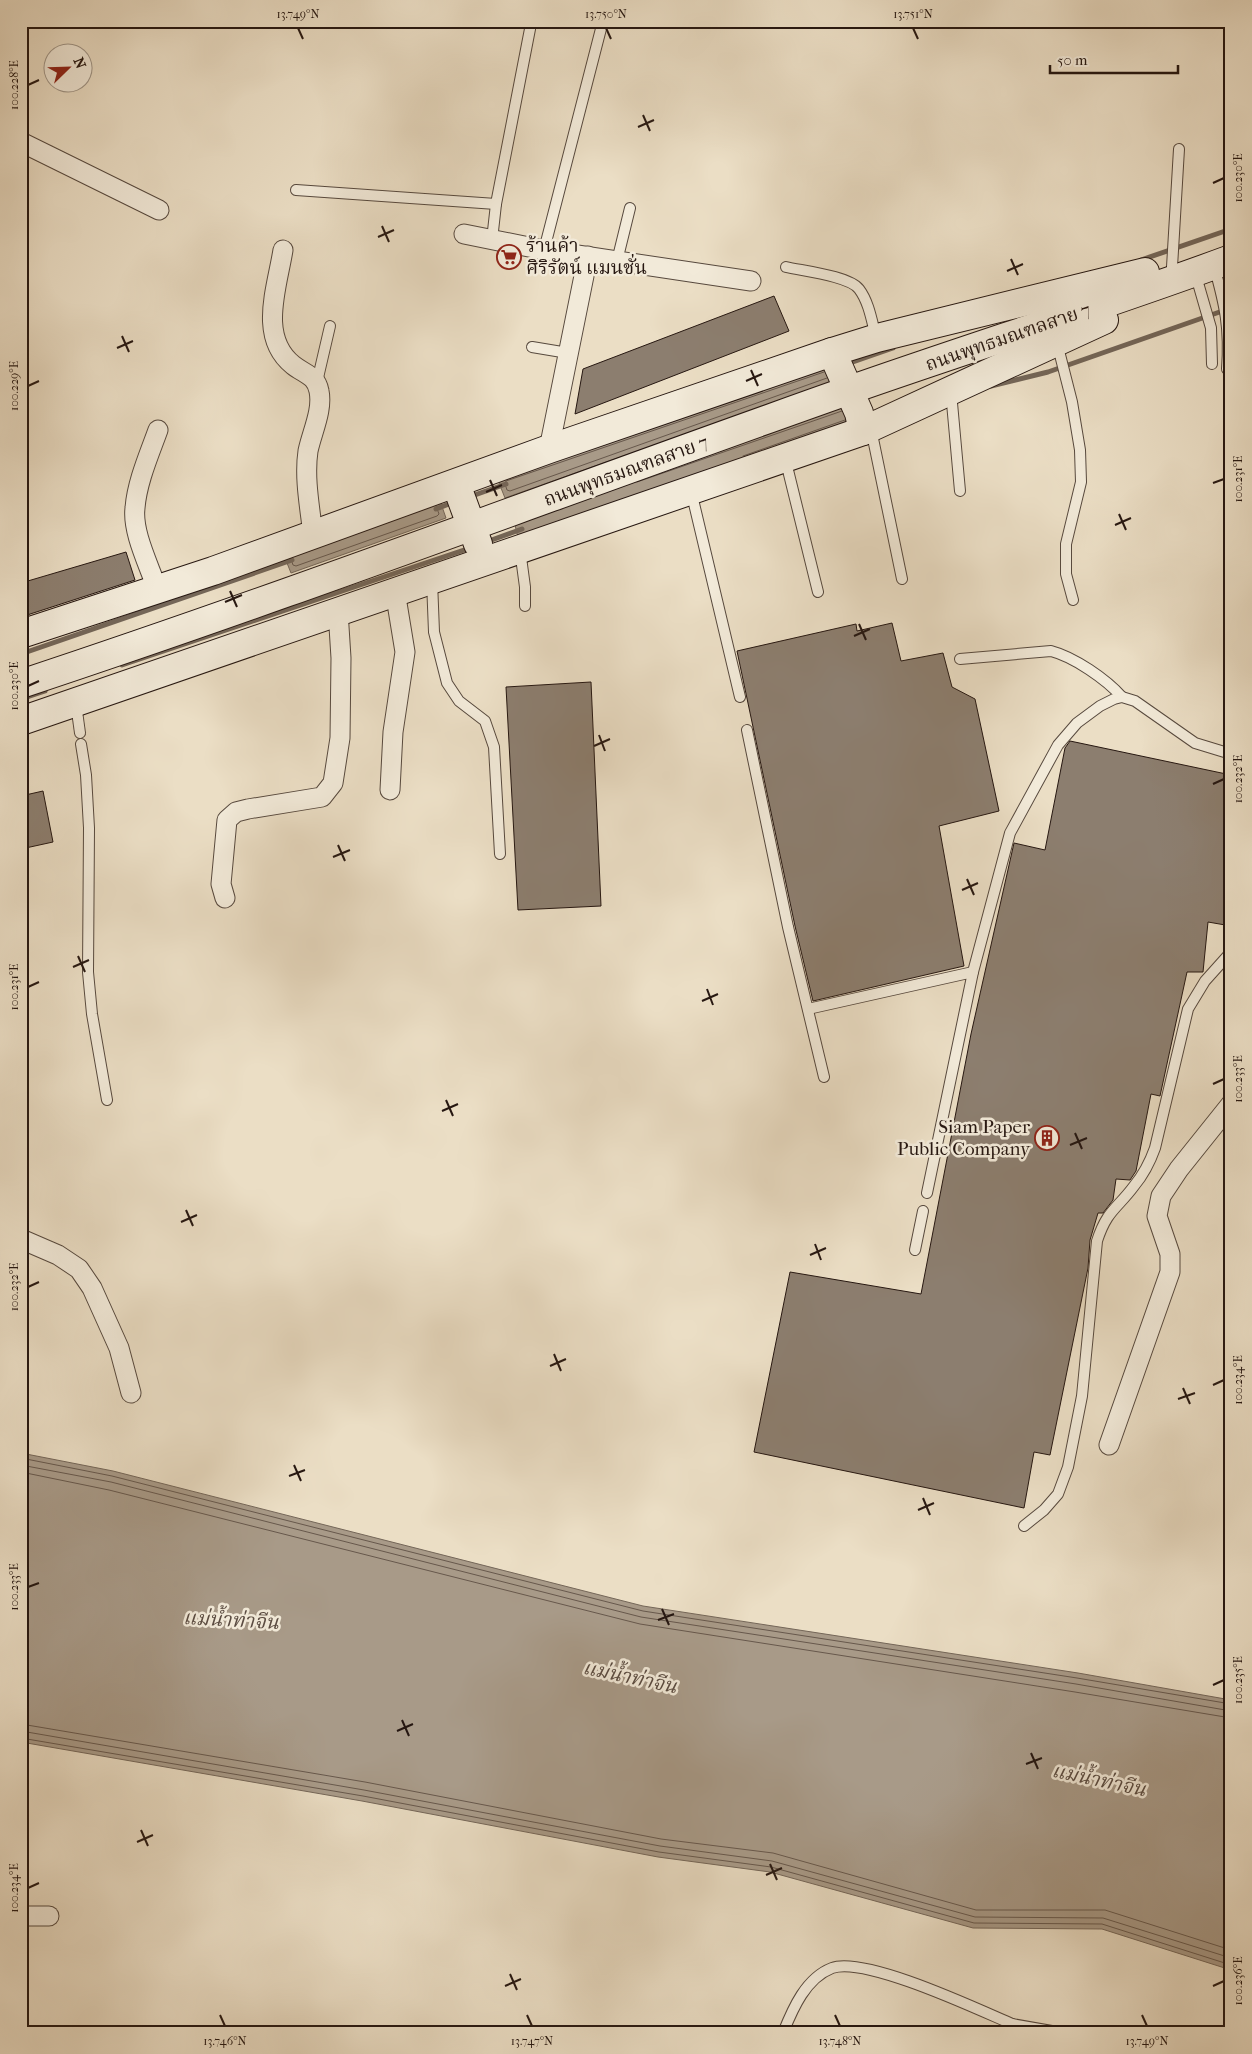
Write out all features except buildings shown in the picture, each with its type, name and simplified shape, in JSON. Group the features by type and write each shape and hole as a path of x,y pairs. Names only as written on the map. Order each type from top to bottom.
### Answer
{"main road":[{"path":"21,634 313,535 549,449 877,338 1204,267"},
{"path":"21,721 867,430 1057,342 1204,267"},
{"name":"ถนนพุทธมณฑลสาย 7","path":"21,684 472,527 850,390 943,360 1204,267"},
{"path":"832,352 867,430"},
{"path":"456,484 484,561"},
{"path":"83,663 85,700"}],"street":[{"path":"21,142 159,210"},
{"path":"464,234 544,250 751,281"},
{"path":"283,250 272,316 272,332 279,350 293,365 317,382 320,393 318,412 308,452 308,492 313,535"},
{"path":"549,449 588,256"},
{"path":"157,589 136,529 134,509 137,493 158,430"},
{"path":"390,790 393,732 405,652 395,591"},
{"path":"225,898 221,884 227,820 236,812 248,808 322,797 333,783 340,738 341,658 338,611"},
{"path":"1109,1445 1170,1272 1170,1254 1157,1216 1161,1196 1179,1169 1231,1104"},
{"path":"21,1239 58,1255 79,1269 92,1288 116,1340 131,1393"},
{"path":"21,1916 49,1916"}],"lane":[{"path":"544,250 603,21"},
{"path":"492,240 496,204 530,29"},
{"path":"1179,149 1204,267 1211,328 1212,364"},
{"path":"296,190 496,204"},
{"path":"618,261 630,208"},
{"path":"786,267 850,281 859,288 865,300 877,338"},
{"path":"1204,267 1225,304 1228,326 1227,369"},
{"path":"317,382 330,326"},
{"path":"1057,342 1072,402 1080,450 1081,482 1066,544 1066,574 1073,600"},
{"path":"532,347 568,353"},
{"path":"951,392 960,491"},
{"path":"867,430 902,579"},
{"path":"785,457 818,592"},
{"path":"691,490 740,697"},
{"path":"520,549 525,587 525,606"},
{"path":"432,580 434,632 447,683 459,701 485,721 492,739 500,854"},
{"path":"960,659 1050,651 1060,654 1101,678 1122,697 1134,701 1195,743 1231,754"},
{"path":"927,1193 973,972 1010,833 1058,744 1077,723 1100,706 1122,697"},
{"path":"80,733 85,700"},
{"path":"747,730 788,927 824,1077"},
{"path":"81,744 86,775 89,828 88,972 92,1014 107,1100"},
{"path":"1024,1526 1044,1510 1058,1494 1068,1467 1082,1396 1097,1241 1103,1223 1110,1212 1134,1188 1148,1166 1155,1148 1188,1009 1205,981 1231,952"},
{"path":"808,1009 973,972"},
{"path":"915,1250 923,1211"},
{"path":"783,2033 793,2010 812,1980 832,1968 850,1966 891,1976 936,1991 1010,2028 1063,2033"}],"water":[{"path":"827,365 835,379 829,383 505,498 497,478"},
{"path":"844,404 853,421 522,540 517,534 514,520"},
{"path":"439,498 446,518 291,573 283,553"},
{"name":"แม่น้ำท่าจีน","path":"21,1453 113,1471 643,1606 1078,1673 1231,1700 1231,1970 1102,1929 973,1928 770,1872 658,1857 362,1801 21,1742"}],"waterway":[{"path":"1141,260 1231,229"},
{"path":"991,386 1048,372 1231,308"},
{"path":"847,364 893,348"},
{"path":"469,497 506,484"},
{"path":"436,509 454,502"},
{"path":"486,542 522,529"},
{"path":"122,665 470,548"},
{"path":"21,654 292,560"},
{"path":"21,699 45,691"}],"place":[{"name":"ร้านค้า ศิริรัตน์ แมนชั่น","path":"509,257"},
{"name":"Siam Paper Public Company","path":"1047,1138"}]}
